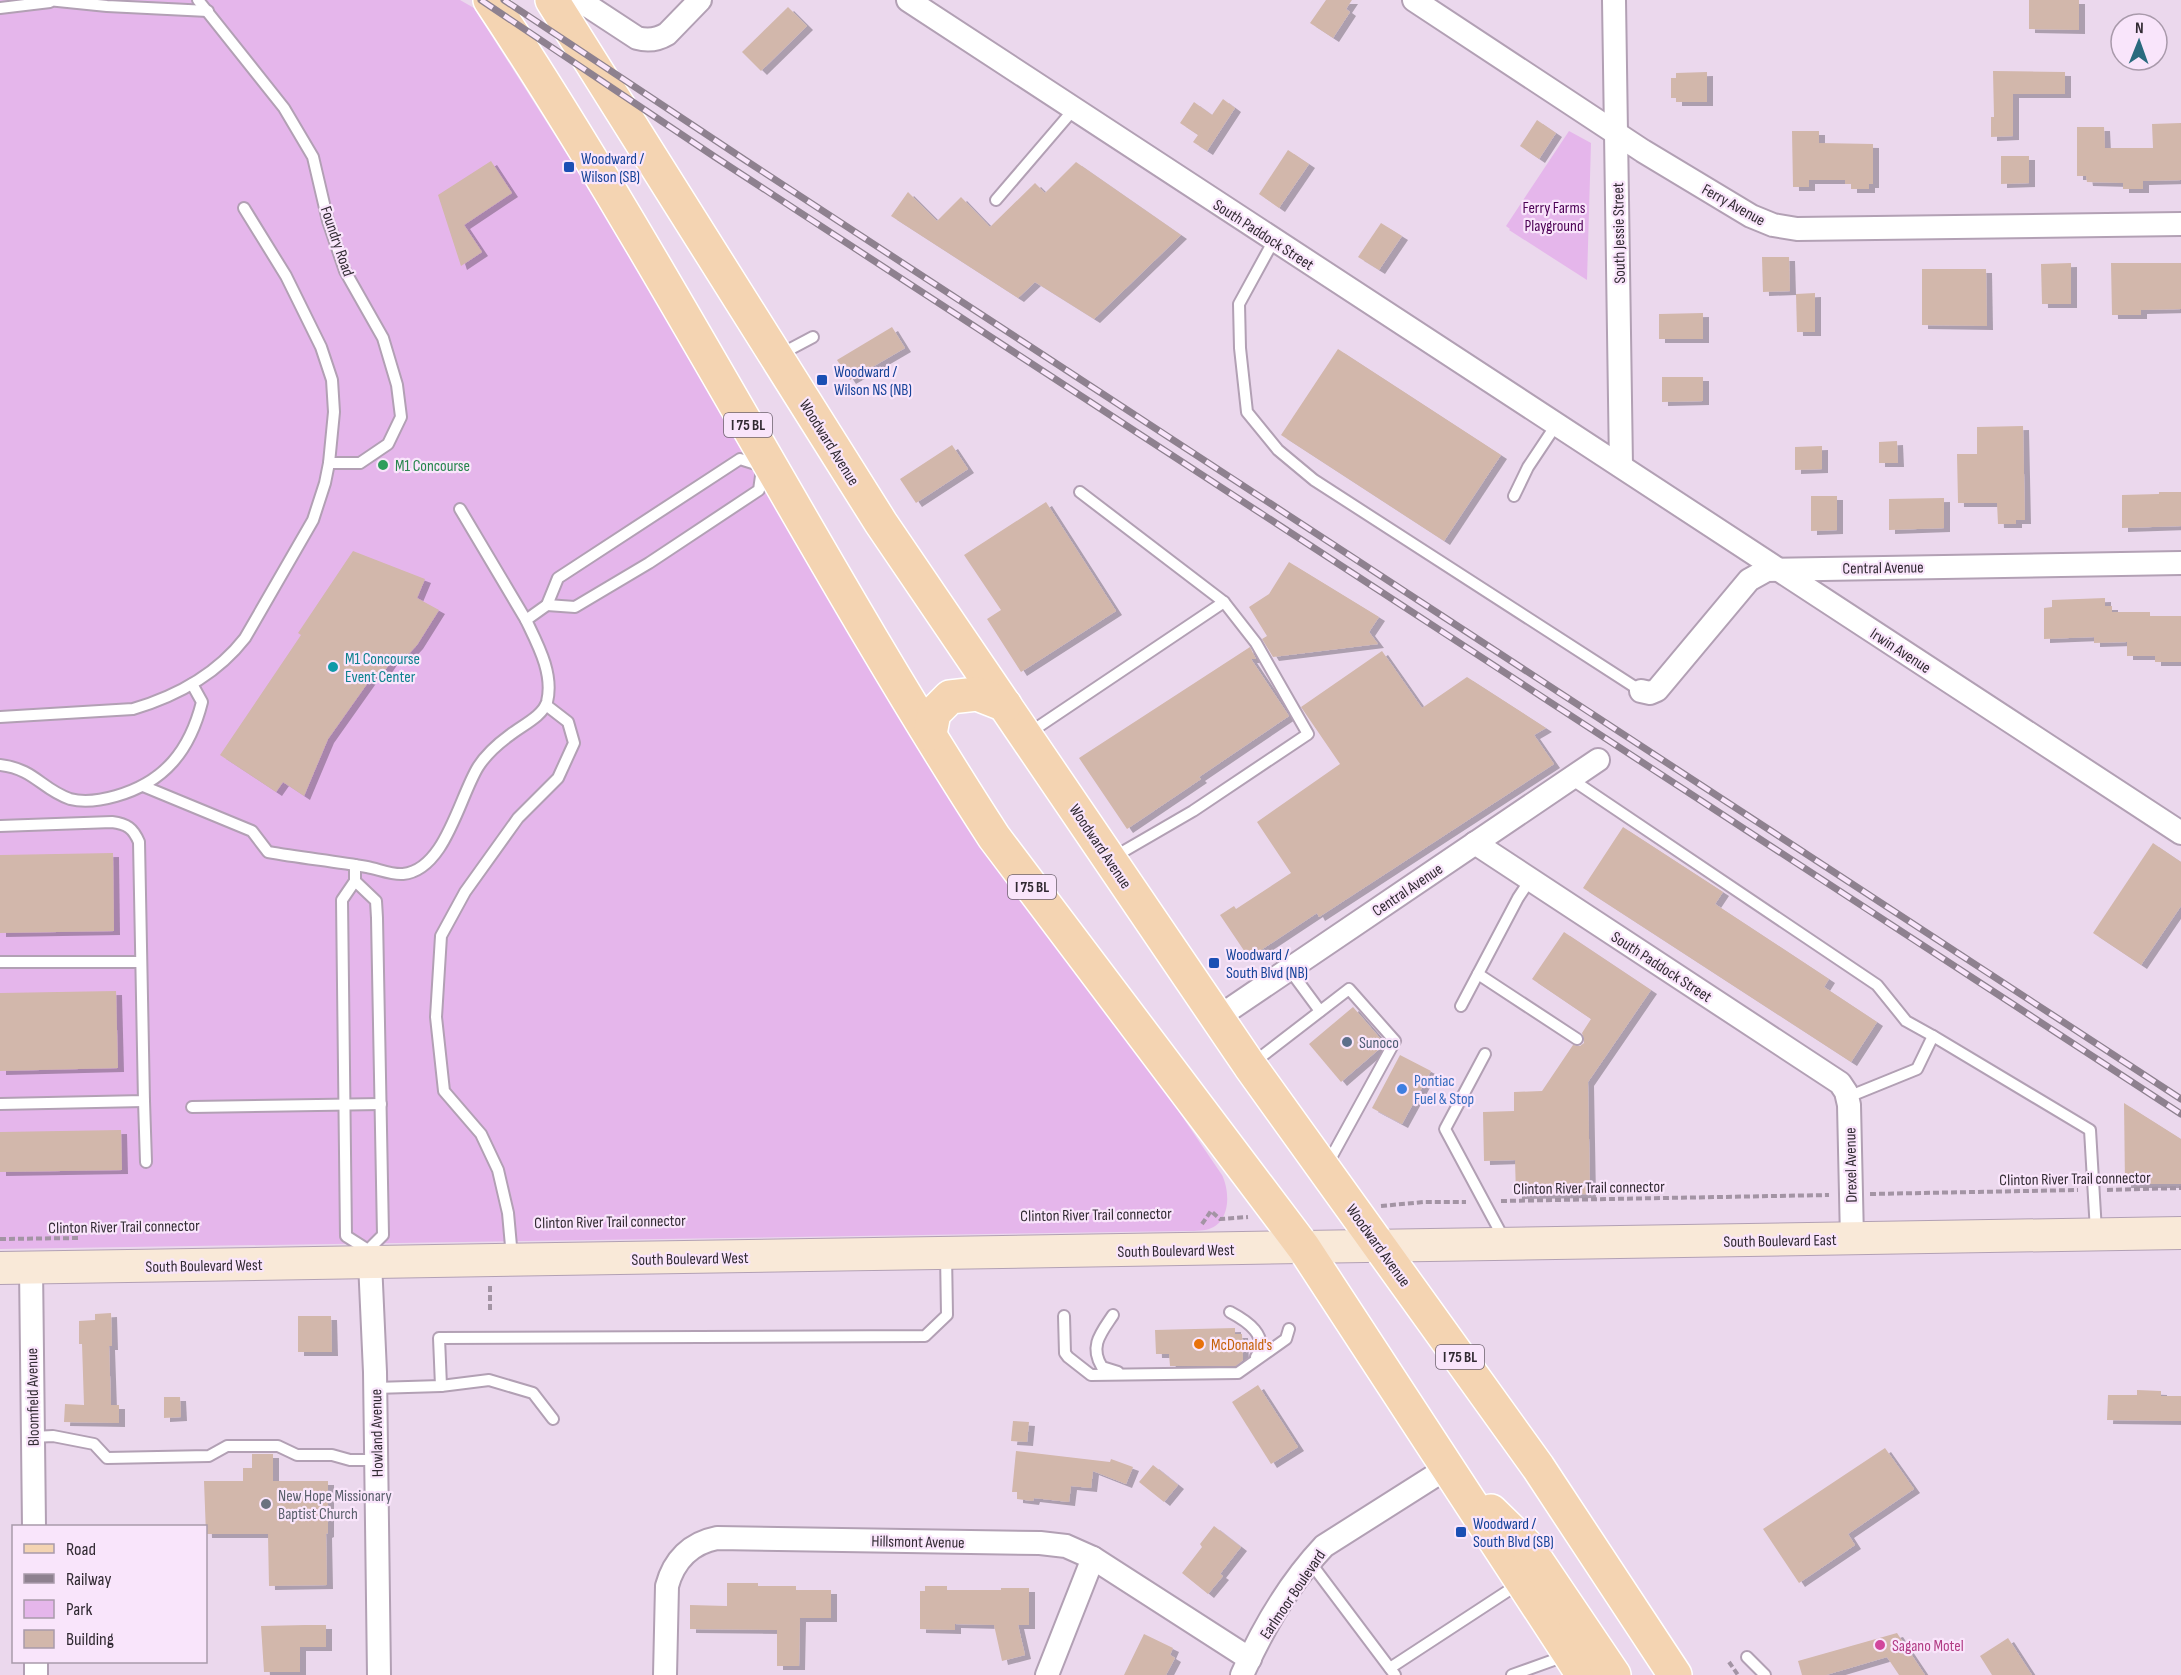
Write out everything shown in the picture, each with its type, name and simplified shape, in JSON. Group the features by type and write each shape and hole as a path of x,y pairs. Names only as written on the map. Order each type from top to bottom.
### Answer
{"main road":[{"name":"I 75 BL","path":"490,0 556,102 767,465 994,837 1304,1248 1576,1665"},
{"name":"Woodward Avenue","path":"552,0 881,523 1026,734 1216,1018 1538,1467 1675,1675"},
{"path":"930,734 934,713 950,697 977,694 1005,705"},
{"path":"1447,1468 1527,1546 1614,1675"}],"street":[{"path":"579,0 637,38 645,40 660,38 667,34 700,0"},
{"name":"South Paddock Street","path":"908,0 1621,466"},
{"name":"Ferry Avenue","path":"1414,0 1616,133 1751,216 1767,223 1785,228 2181,224"},
{"name":"South Jessie Street","path":"1614,0 1621,466"},
{"name":"Irwin Avenue","path":"1621,466 2181,833"},
{"name":"Central Avenue","path":"1641,691 1650,693 1657,690 1749,580 1760,572 1777,569 2181,563"},
{"name":"Central Avenue","path":"1216,1018 1598,760"},
{"name":"South Paddock Street","path":"1475,843 1836,1080 1847,1094"},
{"name":"Drexel Avenue","path":"1847,1094 1852,1239"},
{"name":"South Boulevard East","path":"1380,1247 2181,1233"},
{"name":"South Boulevard West","path":"0,1268 369,1256 513,1260 1380,1247"},
{"name":"Howland Avenue","path":"369,1256 375,1388 379,1675"},
{"name":"Bloomfield Avenue","path":"31,1267 34,1525"},
{"name":"Earlmoor Boulevard","path":"1246,1667 1280,1605 1310,1562 1332,1540 1447,1468"},
{"name":"Hillsmont Avenue","path":"665,1675 667,1586 674,1566 686,1552 709,1539 727,1538 1054,1544 1093,1558 1246,1667"},
{"path":"1047,1675 1093,1558"}],"lane":[{"name":"Foundry Road","path":"198,0 284,108 313,157 328,221 345,271 383,338 397,385 401,417 388,444 360,463 329,463"},
{"path":"0,8 49,1 208,11"},
{"path":"996,200 1074,109"},
{"path":"0,717 133,709 153,703 192,684 233,654 257,620 313,520 329,463 334,412 328,365 286,276 244,208"},
{"path":"1274,240 1239,304 1240,348 1247,412 1278,450 1314,480 1641,691"},
{"path":"776,357 813,337"},
{"path":"1514,496 1528,467 1556,424"},
{"path":"526,620 548,605 558,578 740,459 767,465 759,490 649,563 575,607 548,605"},
{"path":"1080,492 1224,602 1256,643 1308,734 1193,811 1110,859"},
{"path":"143,786 252,831 268,852 402,874 422,867 441,846 479,766 508,736 536,716 546,705 549,690 547,669 526,620 460,509"},
{"path":"1026,734 1224,602"},
{"path":"0,765 20,768 62,795 74,800 106,799 143,786 163,773 177,759 190,735 202,702 192,684"},
{"path":"513,1260 508,1213 498,1170 481,1134 444,1091 436,1017 441,936 465,892 518,818 558,778 574,743 568,722 546,705"},
{"path":"1571,779 1877,985 1906,1021 2090,1130 2097,1234"},
{"path":"0,826 112,822 126,824 135,831 139,842 146,1162"},
{"path":"355,865 355,881 342,900 346,1236 369,1256 383,1235 376,901 355,881"},
{"path":"1461,1006 1518,898 1530,880"},
{"path":"0,962 141,962"},
{"path":"1289,969 1320,1011"},
{"path":"1478,974 1577,1040"},
{"path":"1250,1066 1349,989 1395,1041 1324,1170"},
{"path":"1847,1094 1917,1069 1933,1036"},
{"path":"1485,1054 1445,1129 1507,1245"},
{"path":"0,1104 144,1101"},
{"path":"192,1107 381,1104"},
{"path":"441,1386 439,1338 925,1336 947,1316 946,1254"},
{"path":"1230,1312 1240,1317 1258,1334 1262,1344 1254,1363"},
{"path":"1113,1315 1098,1340 1096,1356 1102,1367 1127,1375"},
{"path":"1065,1316 1064,1348 1068,1357 1091,1375 1238,1373 1286,1339 1289,1329"},
{"path":"375,1388 441,1386 489,1380 533,1392 553,1419"},
{"path":"33,1437 52,1436 94,1444 107,1458 209,1456 227,1446 278,1446 297,1455 332,1455 350,1460 376,1460"},
{"path":"1310,1562 1392,1672 1521,1581"},
{"path":"1747,1657 1765,1675"},
{"path":"1512,1675 1576,1665"}],"path":[{"name":"Clinton River Trail connector","path":"1353,1208 1424,1202 2181,1188"},
{"path":"1202,1225 1211,1211 1220,1219 1278,1215"},
{"name":"Clinton River Trail connector","path":"0,1239 83,1238"},
{"path":"489,1286 490,1310"}],"green space":[{"name":"M1 Concourse","path":"0,0 460,0 474,8 1124,1031 1222,1175 1225,1182 1227,1205 1225,1213 1216,1225 1206,1230 1191,1231 0,1249"},
{"name":"Ferry Farms Playground","path":"1569,131 1591,143 1587,280 1506,226"}],"building":[{"path":"1326,0 1352,0 1346,9 1350,12 1333,38 1310,23"},
{"path":"2029,0 2079,0 2079,30 2029,29"},
{"path":"788,7 807,26 761,71 742,52"},
{"path":"1993,71 2065,72 2065,94 2013,94 2013,136 1991,137 1991,117 1994,117"},
{"path":"1707,72 1707,102 1676,102 1676,98 1671,98 1671,78 1676,78 1676,73"},
{"path":"1223,99 1235,108 1207,151 1193,142 1198,135 1180,123 1194,102 1212,115"},
{"path":"1537,120 1556,133 1539,159 1520,146"},
{"path":"2181,123 2181,180 2143,181 2143,189 2123,189 2123,183 2087,182 2086,176 2077,176 2077,127 2104,127 2105,148 2153,148 2152,124"},
{"path":"1792,131 1819,131 1819,143 1873,144 1873,184 1869,184 1869,189 1851,189 1851,184 1845,184 1845,180 1809,180 1809,187 1793,187"},
{"path":"1288,150 1309,164 1279,208 1259,194"},
{"path":"2001,156 2029,156 2029,183 2001,184"},
{"path":"491,161 512,193 464,225 482,252 461,266 438,195"},
{"path":"1076,162 1181,235 1094,319 1035,282 1018,298 891,216 908,192 937,221 961,197 990,227 1035,183 1045,193"},
{"path":"1381,223 1402,236 1379,270 1358,257"},
{"path":"1762,257 1789,257 1790,291 1763,292"},
{"path":"2071,263 2071,304 2042,304 2041,264"},
{"path":"2111,263 2181,263 2181,309 2141,310 2141,315 2112,315"},
{"path":"1922,269 1986,269 1987,326 1922,325"},
{"path":"1815,293 1815,332 1797,332 1796,294"},
{"path":"1703,313 1703,339 1659,339 1659,314"},
{"path":"892,327 905,348 850,380 837,360"},
{"path":"1338,349 1501,455 1444,541 1281,435"},
{"path":"1662,377 1703,377 1703,401 1662,402"},
{"path":"2023,426 2025,520 2016,520 2016,524 1998,524 1997,503 1958,503 1957,454 1977,454 1977,427"},
{"path":"1897,441 1898,463 1879,463 1879,442"},
{"path":"952,445 968,469 916,503 900,479"},
{"path":"1822,446 1822,469 1795,470 1795,447"},
{"path":"2159,492 2181,492 2181,526 2122,528 2122,495 2159,494"},
{"path":"1811,496 1837,496 1837,530 1811,531"},
{"path":"1944,498 1944,528 1889,530 1889,499"},
{"path":"1046,502 1116,611 1021,672 987,619 1001,610 964,555"},
{"name":"M1 Concourse Event Center","path":"353,551 425,579 417,598 439,610 417,645 403,660 395,655 380,678 374,674 328,739 304,796 283,782 276,792 220,755 301,635 298,633"},
{"path":"1289,562 1379,617 1369,632 1378,644 1273,657 1262,639 1267,636 1249,607 1269,594"},
{"path":"2105,598 2105,606 2112,606 2112,612 2150,612 2150,616 2181,616 2181,662 2155,662 2155,656 2127,656 2127,642 2094,643 2094,637 2044,639 2044,608 2052,607 2052,600"},
{"path":"1250,647 1256,659 1251,659 1289,716 1127,829 1079,758"},
{"path":"1382,651 1422,708 1467,677 1546,728 1534,735 1554,764 1319,917 1317,913 1249,958 1220,915 1234,906 1236,909 1291,873 1257,822 1340,764 1301,707"},
{"path":"1623,827 1723,892 1715,904 1829,979 1824,987 1877,1022 1851,1062 1583,888"},
{"path":"2153,843 2181,862 2181,906 2141,965 2093,933"},
{"path":"113,853 114,931 0,933 0,855"},
{"path":"1564,932 1651,990 1588,1082 1590,1194 1516,1195 1515,1160 1484,1161 1483,1112 1514,1111 1514,1092 1542,1091 1573,1045 1580,1046 1584,1043 1582,1033 1591,1019 1532,979"},
{"path":"116,991 118,1068 0,1071 0,993"},
{"path":"1353,1007 1385,1044 1341,1082 1309,1044"},
{"path":"1400,1055 1431,1071 1402,1124 1372,1108"},
{"path":"2124,1103 2181,1139 2181,1184 2125,1184"},
{"path":"121,1130 122,1170 0,1172 0,1132"},
{"path":"111,1313 112,1346 109,1346 111,1405 119,1405 119,1423 64,1422 65,1404 84,1405 79,1321 95,1320 95,1314"},
{"path":"298,1316 331,1316 332,1352 298,1352"},
{"name":"McDonald's","path":"1235,1328 1235,1334 1242,1334 1243,1360 1236,1366 1170,1366 1169,1354 1156,1354 1155,1330"},
{"path":"1258,1385 1298,1447 1271,1464 1232,1402"},
{"path":"2137,1390 2161,1391 2161,1396 2181,1396 2181,1421 2107,1420 2108,1395 2137,1395"},
{"path":"164,1397 180,1397 181,1417 164,1418"},
{"path":"1013,1421 1029,1422 1027,1442 1011,1441"},
{"path":"1885,1448 1914,1489 1848,1534 1855,1545 1799,1583 1763,1529"},
{"path":"1016,1451 1110,1462 1111,1459 1133,1467 1126,1484 1093,1471 1091,1488 1071,1486 1069,1502 1034,1498 1033,1501 1017,1499 1017,1492 1012,1492"},
{"name":"New Hope Missionary Baptist Church","path":"252,1454 273,1454 273,1481 328,1481 327,1585 269,1586 268,1534 207,1534 204,1481 243,1481 243,1468 252,1468"},
{"path":"1153,1465 1178,1485 1164,1502 1139,1482"},
{"path":"1214,1526 1241,1547 1220,1574 1223,1576 1208,1594 1182,1573 1202,1547 1200,1544"},
{"path":"727,1583 796,1586 796,1590 831,1590 831,1618 800,1618 799,1666 777,1666 777,1630 690,1629 690,1605 727,1606"},
{"path":"925,1586 947,1586 947,1590 1029,1588 1029,1625 1018,1625 1025,1655 1002,1661 994,1625 955,1624 955,1630 920,1629 920,1591 925,1591"},
{"path":"326,1625 326,1647 300,1647 300,1672 264,1672 261,1626"},
{"name":"Sagano Motel","path":"1897,1633 1925,1675 1899,1675 1887,1657 1826,1675 1802,1675 1798,1661"},
{"path":"1144,1634 1173,1648 1170,1655 1175,1658 1166,1675 1124,1675"},
{"path":"2008,1638 2032,1675 1992,1675 1980,1656"}],"railway":[{"path":"481,0 715,157 2181,1114"},
{"path":"504,0 2181,1099"}],"place":[{"name":"Woodward / Wilson (SB)","path":"569,167"},
{"name":"Woodward / Wilson NS (NB)","path":"822,380"},
{"name":"M1 Concourse","path":"383,465"},
{"name":"M1 Concourse Event Center","path":"333,667"},
{"name":"Woodward / South Blvd (NB)","path":"1214,963"},
{"name":"Sunoco","path":"1347,1042"},
{"name":"Pontiac Fuel & Stop","path":"1402,1089"},
{"name":"McDonald's","path":"1199,1344"},
{"name":"New Hope Missionary Baptist Church","path":"266,1504"},
{"name":"Woodward / South Blvd (SB)","path":"1461,1532"},
{"name":"Sagano Motel","path":"1880,1645"}]}
